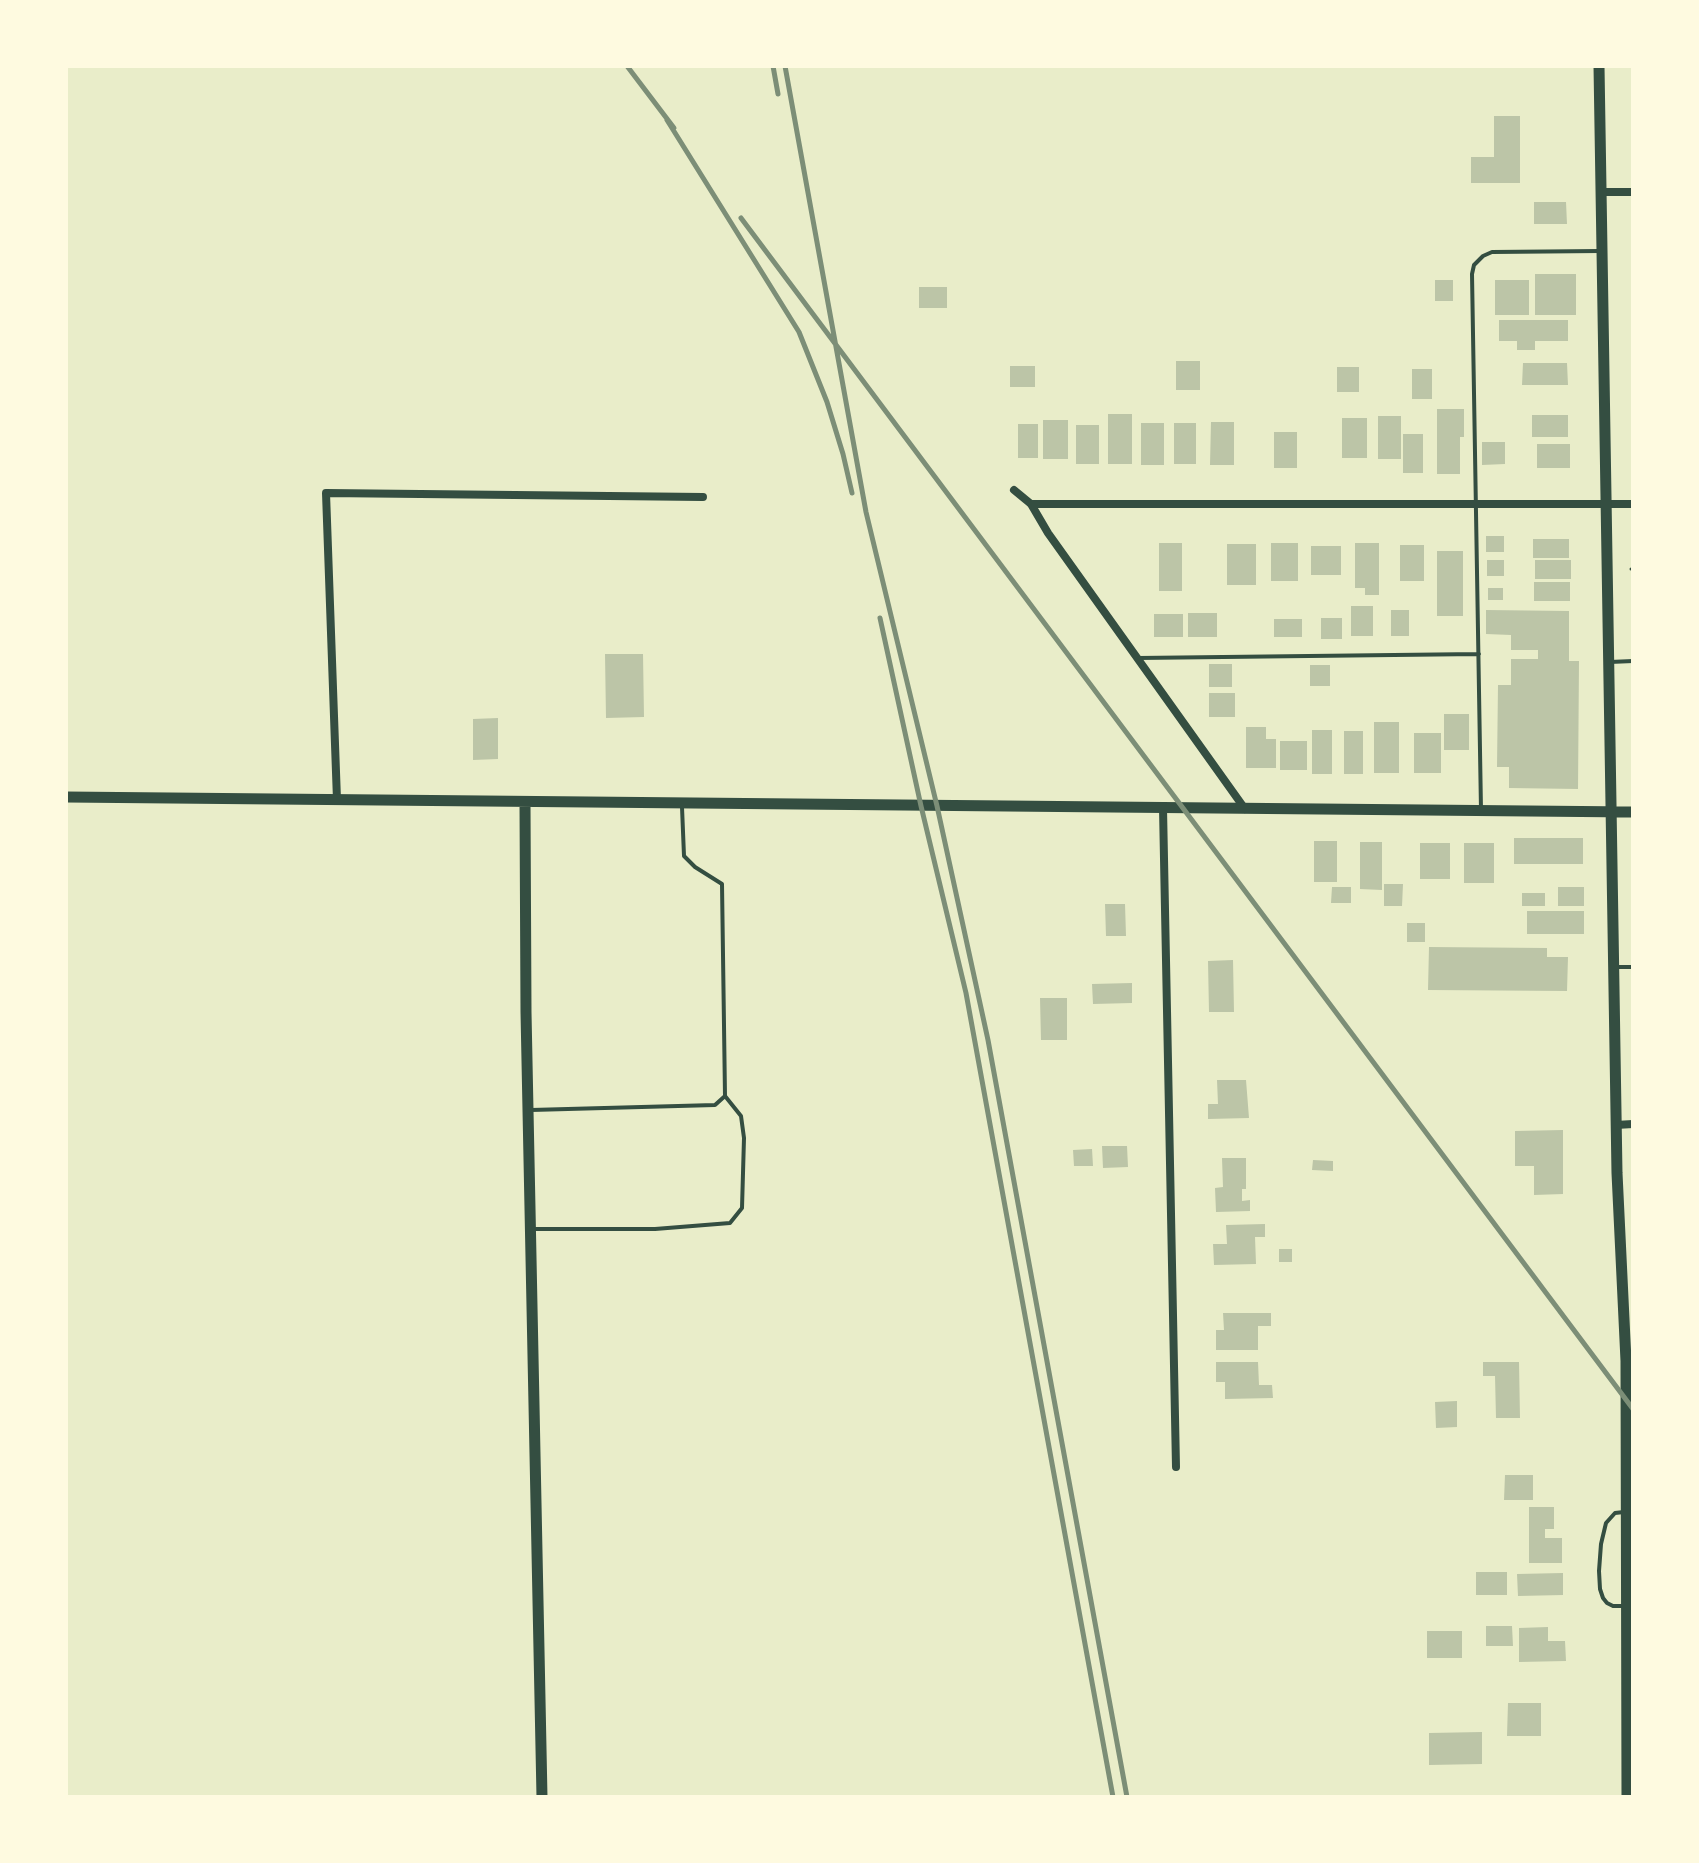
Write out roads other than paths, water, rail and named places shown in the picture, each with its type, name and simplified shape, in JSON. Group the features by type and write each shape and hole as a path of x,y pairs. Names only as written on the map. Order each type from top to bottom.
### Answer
{"street":[{"path":"1599,66 1616,1125 1626,1361 1630,1681 1627,1797"},
{"path":"1601,192 1633,192"},
{"path":"1014,490 1031,504 1048,533 1245,809"},
{"path":"337,800 326,493 703,497"},
{"path":"1031,504 1633,504"},
{"path":"66,797 1633,812"},
{"path":"525,803 542,1797"},
{"path":"1163,808 1176,1467"},
{"path":"1616,1125 1633,1124"}],"lane":[{"path":"1481,811 1472,274 1474,265 1492,252 1602,251"},
{"path":"1138,658 1479,654"},
{"path":"1608,662 1633,661"},
{"path":"531,1229 655,1229 730,1223 742,1208 744,1138 741,1116 725,1096 722,884 684,856 682,804"},
{"path":"1613,967 1633,967"},
{"path":"528,1110 715,1105 725,1096"},
{"path":"1627,1511 1615,1513 1606,1523 1599,1571 1603,1598 1613,1606 1627,1607"}],"railway":[{"path":"627,66 674,128"},
{"path":"773,66 778,94"},
{"path":"785,66 866,512 937,806 988,1040 1127,1797"},
{"path":"667,120 799,332 827,402 852,493"},
{"path":"741,218 1633,1409"},
{"path":"880,618 966,993 1113,1797"}]}
